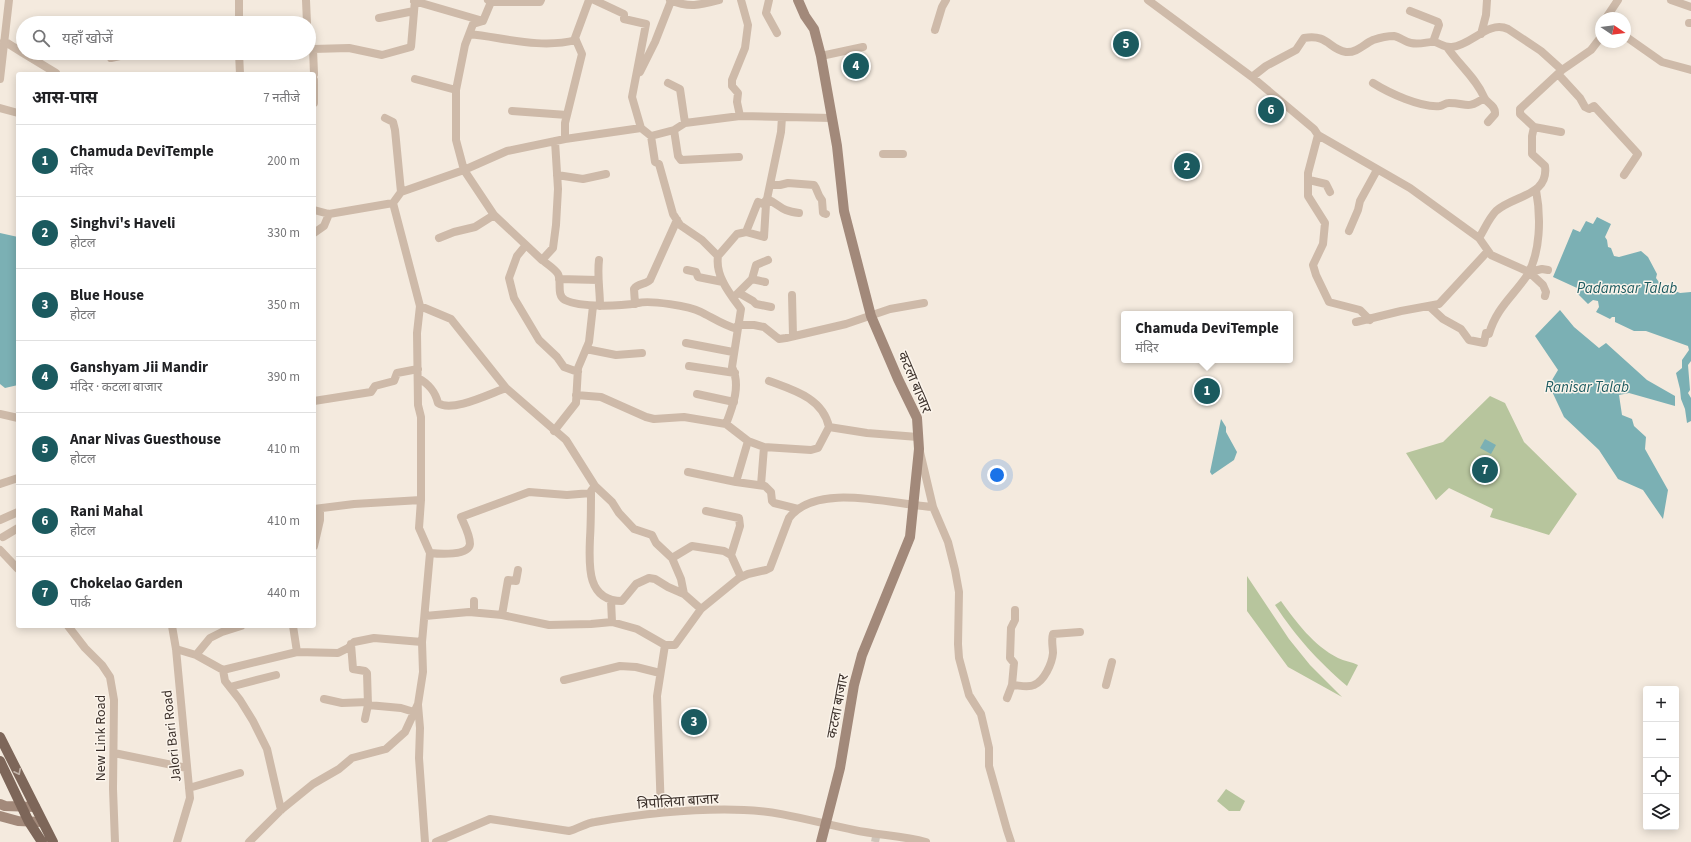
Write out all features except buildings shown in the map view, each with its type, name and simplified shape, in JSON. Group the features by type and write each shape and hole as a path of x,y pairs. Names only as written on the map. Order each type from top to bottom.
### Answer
{"main road":[{"path":"0,737 19,773 41,822 53,842"},
{"path":"0,761 29,822 42,842"}],"street":[{"path":"0,79 9,0"},
{"path":"239,0 239,16"},
{"path":"306,0 307,16"},
{"path":"316,49 349,48 382,55 411,47 414,0 484,21"},
{"path":"484,21 490,1 540,2 541,0"},
{"path":"565,139 567,115 582,54 575,38 589,0"},
{"path":"594,0 624,14 624,19 646,24 632,97 641,128 651,136 655,162 659,164 673,214 680,225 702,240 718,256"},
{"path":"635,79 655,42 671,0 682,5 698,6 719,0"},
{"path":"740,116 737,102 738,93 732,86 732,80 745,48 748,25 741,0"},
{"path":"769,0 766,13 777,33"},
{"name":"कटला बाजार","path":"798,0 804,16 814,29 821,56 837,146 844,211 872,316 898,379 917,418 920,449 912,506 910,537 862,656 854,685 840,768 821,842"},
{"path":"935,30 942,7 946,0"},
{"path":"1148,0 1252,77 1314,129 1318,135 1410,188 1479,238 1488,251 1498,258 1529,272 1543,285 1546,292 1545,296"},
{"path":"1481,34 1486,14 1487,0"},
{"path":"1610,12 1618,0"},
{"path":"1671,0 1691,7"},
{"path":"379,18 414,11"},
{"path":"1410,11 1438,22 1439,25 1433,42"},
{"path":"484,21 473,24 465,45 456,90 456,140 464,170 494,216 557,272 563,298 567,301 596,306 638,303 662,304 689,308 700,311 724,325 737,327 754,325 764,327 779,338 793,336 872,316 890,309 924,302"},
{"path":"1252,77 1266,66 1296,50 1304,38 1319,38 1346,52 1353,52 1374,40 1388,37 1397,37 1410,43 1418,44 1433,42 1447,47 1453,47 1466,43 1496,26 1503,27 1541,51 1560,72 1585,107 1589,109 1594,106 1597,108 1610,125 1638,154 1624,175"},
{"path":"470,34 503,38 527,44 567,42 576,40"},
{"path":"1631,40 1662,62 1691,70"},
{"path":"4,41 16,49"},
{"path":"1561,132 1534,127 1520,114 1520,109 1560,72 1591,50 1595,45"},
{"path":"821,56 863,47"},
{"path":"1447,47 1460,65 1475,80 1478,88 1483,92 1484,98 1496,111 1488,122"},
{"path":"35,60 54,72"},
{"path":"239,60 240,72"},
{"path":"312,60 314,72"},
{"path":"415,79 456,90"},
{"path":"668,83 680,89 685,123"},
{"path":"1373,83 1398,96 1417,102 1438,105 1447,103 1471,105 1484,98"},
{"path":"0,108 16,112"},
{"path":"512,111 567,115"},
{"path":"651,136 674,130 685,123 740,116 832,118"},
{"path":"726,424 734,402 735,373 732,367 733,352 741,309 736,296 723,282 718,266 718,256 737,234 746,232 764,237 765,201 770,185 781,132 782,117"},
{"path":"385,118 393,122 395,130 401,192"},
{"path":"1479,238 1496,212 1539,188 1546,173 1545,166 1532,154 1532,136 1534,127"},
{"path":"316,210 330,214 393,203 401,192 464,170 508,151 565,139 641,128"},
{"path":"674,130 678,156 681,160 739,157"},
{"path":"1318,135 1308,173 1308,196 1325,223 1323,244 1313,265 1316,275 1329,302 1360,310 1370,320"},
{"path":"542,260 553,248 556,225 557,175 555,141"},
{"path":"883,154 903,154"},
{"path":"1348,231 1358,210 1360,201 1377,170"},
{"path":"557,175 583,179 606,174"},
{"path":"1309,180 1326,184 1330,192"},
{"path":"770,185 788,183 814,185 818,196 822,200 823,213 826,214"},
{"path":"1429,306 1443,319 1463,330 1469,340 1484,343 1486,333 1489,334 1502,305 1529,272 1536,246 1539,226 1540,210 1536,190"},
{"path":"746,232 758,202 765,201 776,204 782,209 799,213"},
{"path":"393,203 420,306 417,333 418,405 421,417 421,500 418,528 430,553 422,642 423,672 418,704 420,728 419,758 425,842"},
{"path":"316,232 324,226 330,214"},
{"path":"439,238 454,232 475,227 494,216"},
{"path":"635,304 634,289 637,285 645,284 650,280 677,220"},
{"path":"526,245 517,256 509,278 514,298 540,340 557,357 564,367 578,372"},
{"path":"1356,322 1440,303 1488,251"},
{"path":"554,431 576,402 579,364 590,336 600,293 598,280 599,260"},
{"path":"736,296 752,279 756,265 768,260"},
{"path":"1529,272 1542,269 1548,270"},
{"path":"687,270 696,272 698,277 723,282"},
{"path":"559,279 598,280"},
{"path":"752,279 765,282"},
{"path":"792,295 793,336"},
{"path":"736,296 753,301 756,304 771,307"},
{"path":"420,306 451,320 506,388 566,440 595,486 612,502 619,513 634,529 652,535 656,543 672,558 681,579 684,594"},
{"path":"686,343 733,352"},
{"path":"586,349 616,355 642,353"},
{"path":"689,366 735,373"},
{"path":"316,401 371,392 375,386 394,381 397,373 418,373 435,392 438,404 443,406 459,405 506,388"},
{"path":"576,395 601,397 646,417 654,419 684,417 726,424 748,441 764,447 811,450 818,448 829,427 827,418 818,405 798,392 769,381"},
{"path":"698,394 734,402"},
{"path":"0,414 16,418"},
{"path":"829,427 867,433 918,437"},
{"path":"736,482 748,441"},
{"path":"761,485 764,447"},
{"path":"920,449 933,507 948,542 958,586 959,658 969,695 981,714 989,748 989,766 1006,830 1011,842"},
{"path":"688,472 736,482 766,486 770,490 774,504 798,509"},
{"path":"0,484 16,479"},
{"path":"595,486 591,493 590,574 600,593 611,600 624,600 636,584 649,578 657,580 684,594 700,609"},
{"path":"430,553 454,553 464,551 468,548 469,540 461,517 470,513 529,492 567,495 591,493"},
{"path":"425,616 474,612 502,615 550,625 612,622 637,629 665,645 675,645 700,609 741,577 770,568 789,518 798,509 827,499 850,497 912,506 933,507"},
{"path":"316,537 320,520 317,509 354,504 421,500"},
{"path":"706,511 739,518 740,526 731,555"},
{"path":"0,520 16,513"},
{"path":"3,537 16,529"},
{"path":"672,558 689,547 695,546 724,551 731,555 741,577"},
{"path":"0,550 16,567"},
{"path":"502,615 508,580 516,581 518,570"},
{"path":"611,600 612,622"},
{"path":"474,601 474,612"},
{"path":"1007,698 1012,685 1014,662 1010,658 1011,631 1015,620 1015,610"},
{"name":"New Link Road","path":"70,628 85,648 102,665 110,677 114,700 115,842"},
{"name":"Jalori Bari Road","path":"172,628 176,649 190,798 177,842"},
{"path":"293,628 297,652"},
{"path":"196,655 210,638 221,629"},
{"path":"1012,685 1032,686 1048,672 1052,660 1053,634 1080,632"},
{"path":"176,649 196,655 223,670 297,652 338,653 359,640 374,638 422,642"},
{"path":"351,644 353,669 365,671 367,673 368,703 365,719"},
{"path":"661,813 657,696 665,645"},
{"path":"1106,684 1112,662"},
{"path":"564,680 620,666 636,667 660,673"},
{"path":"223,670 225,681 230,686 253,721 267,749 281,810"},
{"path":"230,686 276,675"},
{"path":"324,699 342,703 368,703 400,708 414,712"},
{"path":"248,842 281,810 313,784 340,769 352,758 386,749 405,732 418,704"},
{"path":"114,754 187,768"},
{"path":"189,788 240,773"},
{"path":"0,804 22,808 35,807"},
{"name":"त्रिपोलिया बाजार","path":"436,842 490,819 569,830 576,829 592,822 661,813 750,810 779,813 877,835 926,842"},
{"path":"0,816 6,819 41,822"}],"green space":[{"path":"1490,396 1505,403 1524,442 1577,494 1549,535 1490,517 1493,509 1449,488 1436,500 1406,453 1443,442"},
{"path":"1247,576 1289,639 1310,665 1342,697 1288,667 1247,611"},
{"path":"1281,601 1299,625 1321,647 1338,658 1358,665 1347,686 1317,658 1291,628 1275,605"},
{"path":"1226,789 1245,801 1240,811 1229,811 1217,801"}],"water":[{"name":"Padamsar Talab","path":"1597,217 1611,224 1605,237 1608,247 1611,248 1614,256 1619,257 1641,251 1648,257 1657,274 1656,278 1661,285 1680,293 1691,292 1691,361 1688,365 1690,390 1688,393 1691,398 1691,421 1687,423 1676,373 1682,368 1682,360 1689,350 1688,346 1646,331 1634,331 1615,322 1615,317 1610,319 1596,312 1599,307 1598,301 1593,300 1588,304 1578,294 1577,288 1553,277 1573,229 1580,232 1586,221 1593,224"},
{"path":"0,233 16,237 16,385 5,388 0,384"},
{"name":"Ranisar Talab","path":"1560,310 1574,327 1599,348 1606,343 1647,380 1675,396 1675,406 1629,393 1619,395 1622,415 1632,419 1634,426 1646,437 1645,449 1668,490 1663,519 1643,490 1618,479 1599,450 1564,417 1549,385 1558,370 1535,336"},
{"path":"1221,419 1237,452 1234,460 1212,475 1210,472"},
{"path":"1485,439 1496,445 1491,454 1480,448"}],"tunnel":[{"path":"875,842 876,837"}],"place":[{"name":"Anar Nivas Guesthouse","path":"1126,44"},
{"name":"Ganshyam Jii Mandir","path":"856,66"},
{"name":"Rani Mahal","path":"1271,110"},
{"name":"Singhvi's Haveli","path":"1187,166"},
{"name":"Chamuda DeviTemple","path":"1207,391"},
{"name":"Chokelao Garden","path":"1485,470"},
{"name":"Blue House","path":"694,722"}]}
